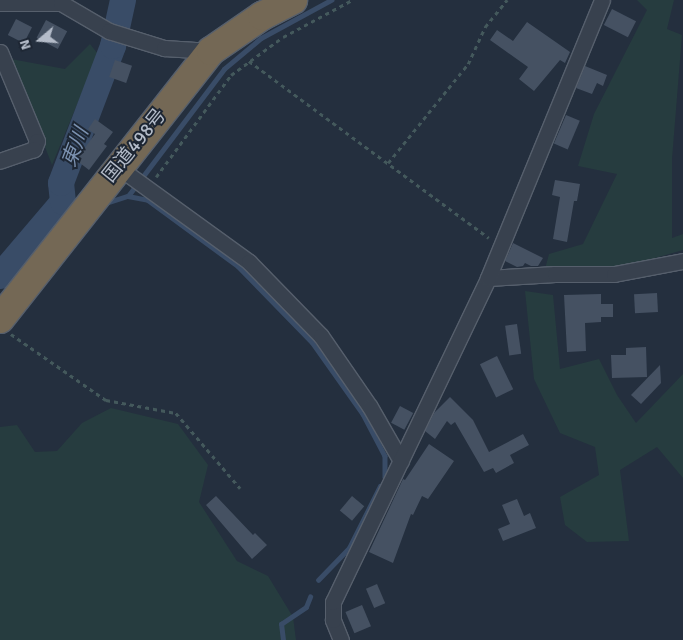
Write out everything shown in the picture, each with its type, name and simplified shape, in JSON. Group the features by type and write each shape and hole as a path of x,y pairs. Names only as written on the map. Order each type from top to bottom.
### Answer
{"highway":[{"name":"国道498号","path":"4,326 124,172 211,52 262,16 293,0"}],"street":[{"path":"341,640 333,620 333,602 488,278 602,0"},
{"path":"0,3 62,2 116,34 164,48 211,52"},
{"path":"0,52 37,141 34,149 0,161"},
{"path":"124,172 249,262 321,336 370,407 401,461"},
{"path":"488,278 555,274 614,274 683,261"}],"path":[{"path":"148,189 231,75 284,37 352,0"},
{"path":"388,163 468,64 485,27 508,0"},
{"path":"249,61 500,246"},
{"path":"4,326 106,400 176,413 240,488"}],"green space":[{"path":"637,0 674,0 667,29 682,35 672,159 672,238 683,234 683,250 617,269 545,269 549,254 583,244 617,174 578,166 594,114 647,10"},
{"path":"90,44 98,54 52,165 11,59 65,69"},
{"path":"525,291 553,295 560,369 599,359 617,395 636,423 683,374 683,478 657,447 620,470 629,541 587,542 565,525 560,497 599,475 595,447 560,433 534,379"},
{"path":"111,408 178,424 208,465 199,502 237,561 268,576 293,617 296,640 0,640 0,427 17,425 35,452 57,451 82,423"}],"building":[{"path":"612,9 636,21 628,37 604,25"},
{"path":"16,19 32,27 24,43 8,35"},
{"path":"46,20 67,31 58,49 37,38"},
{"path":"527,22 570,52 565,63 560,60 534,91 519,79 528,67 490,40 497,30 513,41"},
{"path":"115,60 132,66 126,83 109,77"},
{"path":"585,66 607,75 603,86 597,83 592,94 576,88"},
{"path":"566,115 580,121 568,149 554,144"},
{"path":"95,119 113,132 104,144 107,146 89,170 76,160 95,134 88,129"},
{"path":"555,180 580,184 577,201 574,201 567,242 553,239 560,197 552,195"},
{"path":"513,243 543,258 538,266 531,266 525,263 523,266 517,267 505,261"},
{"path":"657,293 658,312 635,313 634,294"},
{"path":"601,294 601,304 613,304 613,317 601,317 601,322 585,323 586,351 567,352 564,295"},
{"path":"517,324 521,354 509,355 505,326"},
{"path":"646,347 647,377 612,378 611,355 626,355 626,348"},
{"path":"497,356 513,389 496,398 480,364"},
{"path":"660,365 661,383 641,404 631,395"},
{"path":"450,397 473,420 489,452 523,434 529,445 510,455 514,463 496,473 493,468 484,472 455,422 451,425 447,421 435,439 425,431 434,413"},
{"path":"400,406 413,413 404,430 391,423"},
{"path":"429,444 454,461 428,499 422,496 413,515 411,514 393,563 369,552 403,479 405,480"},
{"path":"216,496 253,535 255,533 267,545 252,559 206,505"},
{"path":"352,496 364,506 352,521 340,511"},
{"path":"517,499 524,516 530,513 536,528 503,541 498,529 510,524 502,505"},
{"path":"377,584 385,603 374,608 366,589"},
{"path":"362,605 371,626 354,633 345,612"}],"waterway":[{"name":"東川","path":"0,276 63,202 61,183 113,46 123,0"},
{"path":"128,196 224,69 261,38 331,0"},
{"path":"106,203 128,196 148,200 238,266 312,342 363,414 385,456 385,477"},
{"path":"318,580 349,548 380,486"},
{"path":"283,640 281,624 306,607 310,597"}]}
